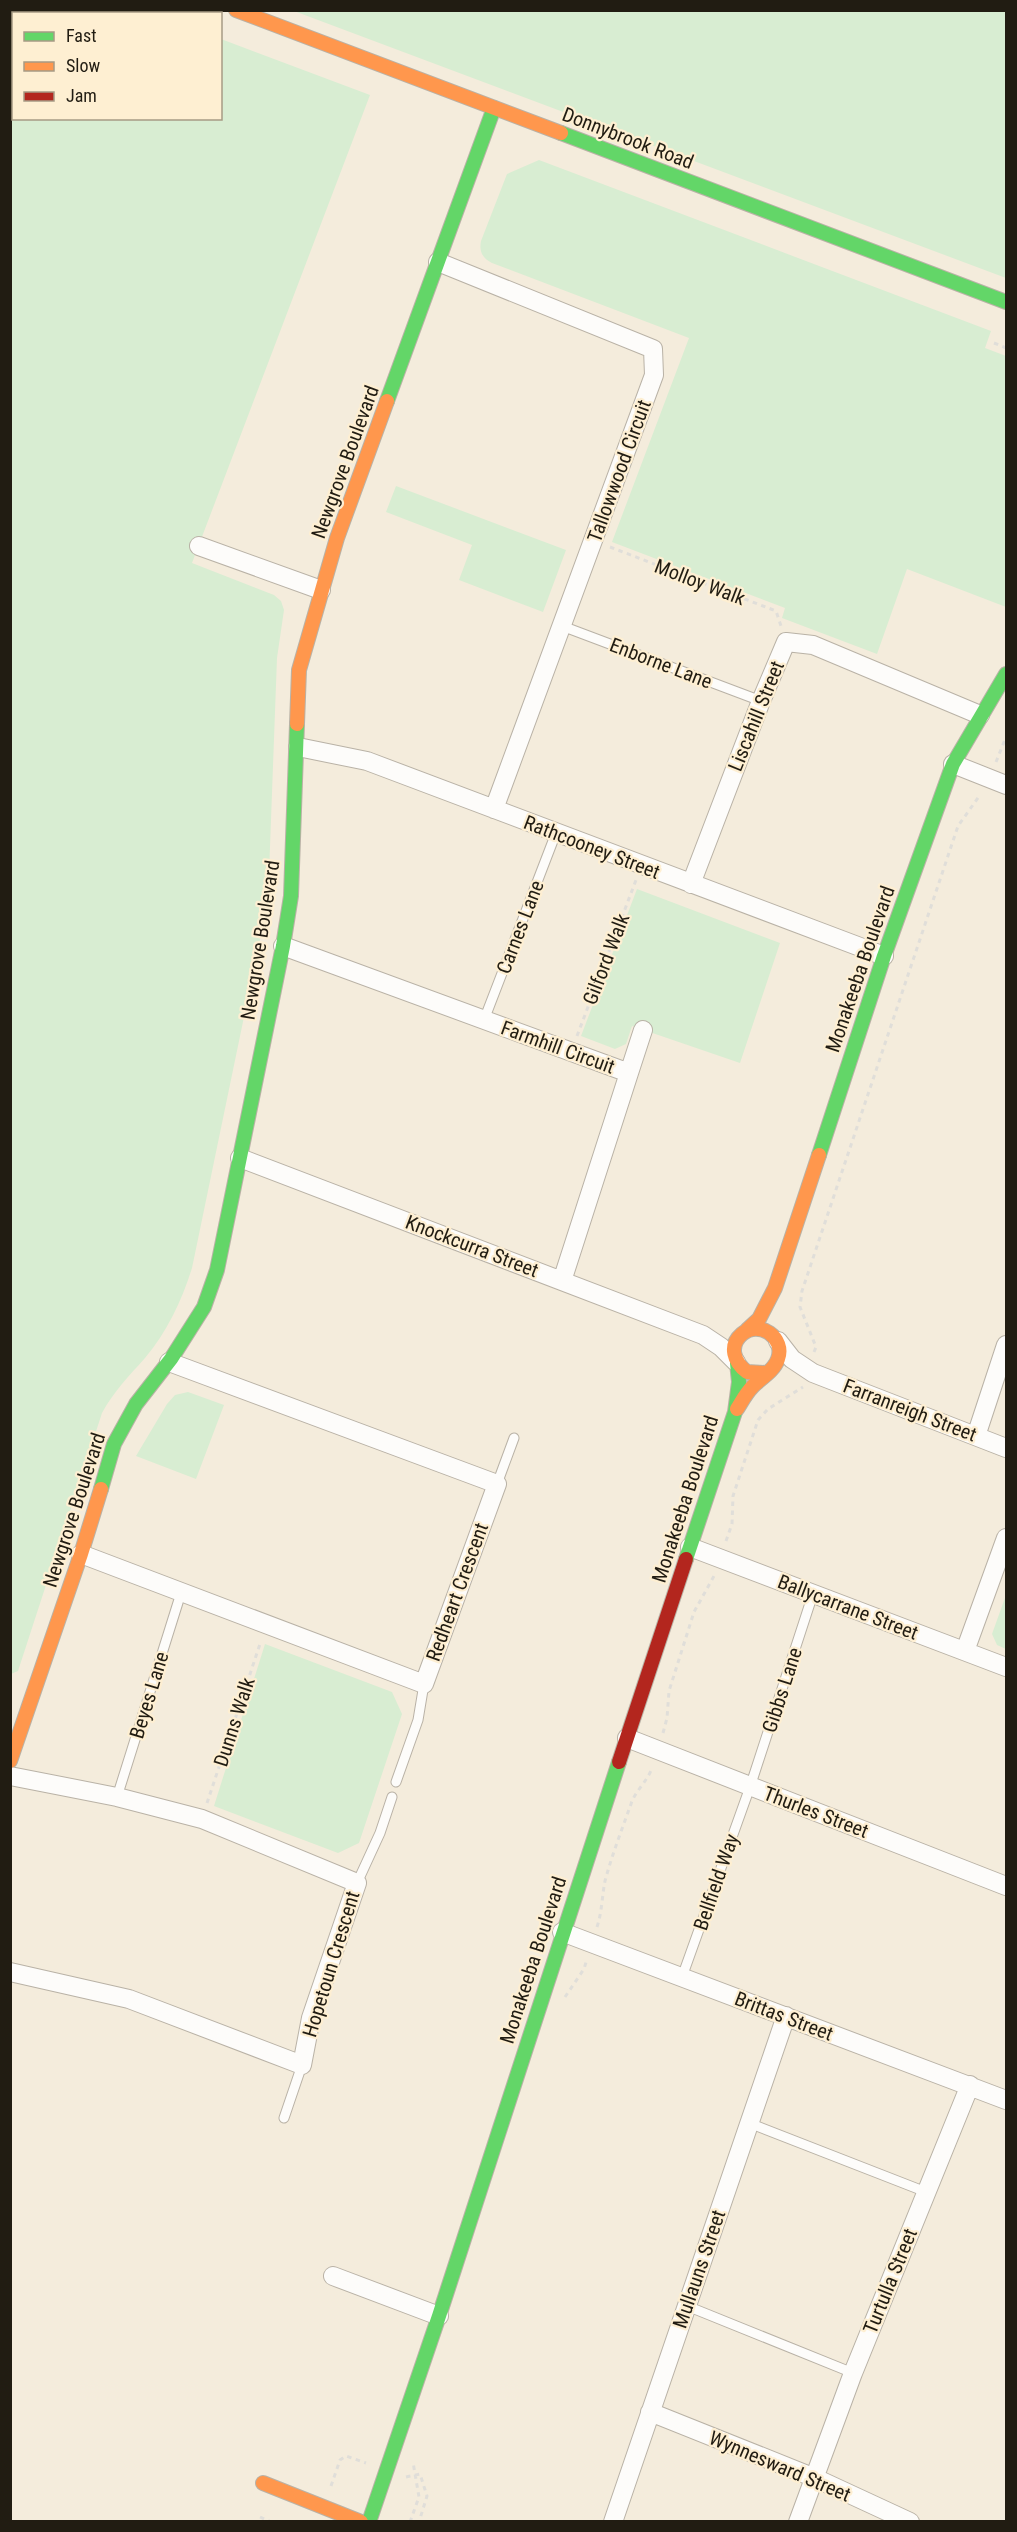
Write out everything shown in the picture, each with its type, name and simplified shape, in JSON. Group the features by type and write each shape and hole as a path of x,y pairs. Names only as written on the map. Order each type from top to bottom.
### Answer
{"street":[{"name":"Donnybrook Road","path":"236,10 1006,302"},
{"name":"Newgrove Boulevard","path":"10,1761 18,1713 81,1554 114,1444 136,1404 169,1362 204,1307 217,1270 283,946 291,896 299,670 338,538 494,108"},
{"name":"Tallowwood Circuit","path":"438,262 653,349 654,375 494,809"},
{"path":"199,546 321,590"},
{"name":"Liscahill Street","path":"691,884 786,642 813,645 980,715"},
{"name":"Monakeeba Boulevard","path":"747,1330 759,1319 775,1287 884,956 953,764 980,715 1006,675"},
{"name":"Rathcooney Street","path":"298,747 367,761 884,956"},
{"path":"953,764 1006,785"},
{"name":"Farmhill Circuit","path":"283,946 629,1073 562,1281"},
{"path":"629,1073 643,1030"},
{"name":"Knockcurra Street","path":"240,1158 703,1335 721,1347 736,1363"},
{"name":"Monakeeba Boulevard","path":"775,1287 773,1324 777,1340"},
{"path":"760,1328 773,1334 777,1340 780,1355 773,1368 766,1372 747,1372 736,1363 734,1344 737,1338 747,1330 760,1328"},
{"name":"Knockcurra Street","path":"703,1335 747,1330"},
{"name":"Farranreigh Street","path":"777,1340 792,1359 810,1372 1006,1448"},
{"path":"976,1436 1006,1345"},
{"path":"169,1362 497,1484"},
{"name":"Monakeeba Boulevard","path":"369,2522 439,2316 562,1932 735,1412 739,1382 736,1363"},
{"name":"Farranreigh Street","path":"766,1372 788,1370 810,1372"},
{"name":"Monakeeba Boulevard","path":"735,1412 752,1387 766,1372"},
{"name":"Redheart Crescent","path":"81,1554 424,1684 497,1484"},
{"path":"965,1651 1006,1538"},
{"name":"Ballycarrane Street","path":"690,1547 1006,1667"},
{"name":"Thurles Street","path":"627,1738 1006,1886"},
{"name":"Hopetoun Crescent","path":"10,1776 117,1797 202,1819 357,1882 311,2018 302,2065 129,1999 10,1972"},
{"name":"Brittas Street","path":"562,1932 1006,2100"},
{"name":"Mullauns Street","path":"613,2522 786,2016"},
{"name":"Turtulla Street","path":"798,2522 853,2373 970,2085"},
{"path":"333,2276 439,2316"},
{"name":"Wynnesward Street","path":"650,2412 815,2478 910,2522"},
{"path":"263,2483 361,2522"}],"lane":[{"name":"Enborne Lane","path":"561,626 761,701"},
{"name":"Carnes Lane","path":"484,1020 556,833"},
{"path":"497,1484 514,1438"},
{"name":"Beyes Lane","path":"117,1797 181,1593"},
{"name":"Gibbs Lane","path":"750,1786 813,1594"},
{"path":"396,1782 418,1720 424,1684"},
{"name":"Bellfield Way","path":"682,1977 750,1786"},
{"path":"357,1882 380,1833 392,1797"},
{"path":"284,2118 302,2065"},
{"path":"750,2123 926,2192"},
{"path":"687,2306 853,2373"}],"path":[{"path":"994,343 1006,348"},
{"name":"Molloy Walk","path":"593,540 776,611 786,642"},
{"path":"565,1998 584,1969 602,1912 605,1882 633,1797 649,1776 667,1718 669,1691 694,1612 712,1583 732,1524 733,1496 758,1420 768,1409 802,1389 810,1372 816,1347 800,1307 802,1291 958,826 983,789 1006,737"},
{"path":"1002,749 1006,752"},
{"name":"Gilford Walk","path":"571,1052 641,865"},
{"name":"Dunns Walk","path":"202,1819 266,1625"},
{"path":"410,2522 419,2497 412,2461"},
{"path":"260,2517 271,2522"}],"green space":[{"path":"11,11 146,11 150,12 12,12 12,120 222,120 222,39 370,95 192,563 274,595 281,601 284,610 277,658 268,901 192,1268 179,1304 167,1327 102,1413 18,1671 11,1674"},
{"path":"294,11 1006,11 1006,278"},
{"path":"539,160 991,331 985,348 1006,356 1006,607 907,569 877,654 782,618 785,608 612,542 689,338 492,263 484,256 480,248 481,241 507,174"},
{"path":"396,486 566,550 543,612 459,580 472,545 386,512"},
{"path":"637,889 780,943 740,1063 632,1026 626,1044 615,1049 581,1036"},
{"path":"188,1392 224,1405 196,1479 136,1456 167,1404 175,1395"},
{"path":"1006,1595 1006,1649 997,1645 992,1634"},
{"path":"265,1644 392,1692 402,1714 359,1843 338,1853 214,1806"}],"traffic: fast":[{"path":"387,401 494,108"},
{"path":"561,133 1006,302"},
{"path":"819,1155 884,956 953,764 1006,674"},
{"path":"101,1489 114,1444 136,1404 171,1359 204,1307 217,1270 283,946 291,896 297,724"},
{"path":"686,1559 735,1412 739,1382 737,1363"},
{"path":"369,2522 439,2316 619,1762"}],"traffic: slow":[{"path":"236,10 561,133"},
{"path":"297,724 299,670 337,538 387,401"},
{"path":"747,1330 759,1319 775,1288 819,1155"},
{"path":"737,1409 744,1397 774,1367 778,1359 779,1351 775,1338 763,1330 749,1330 738,1339 734,1354 739,1364 747,1372 766,1373"},
{"path":"10,1761 101,1489"},
{"path":"263,2483 361,2522"}],"traffic: jam":[{"path":"619,1762 686,1559"}]}
